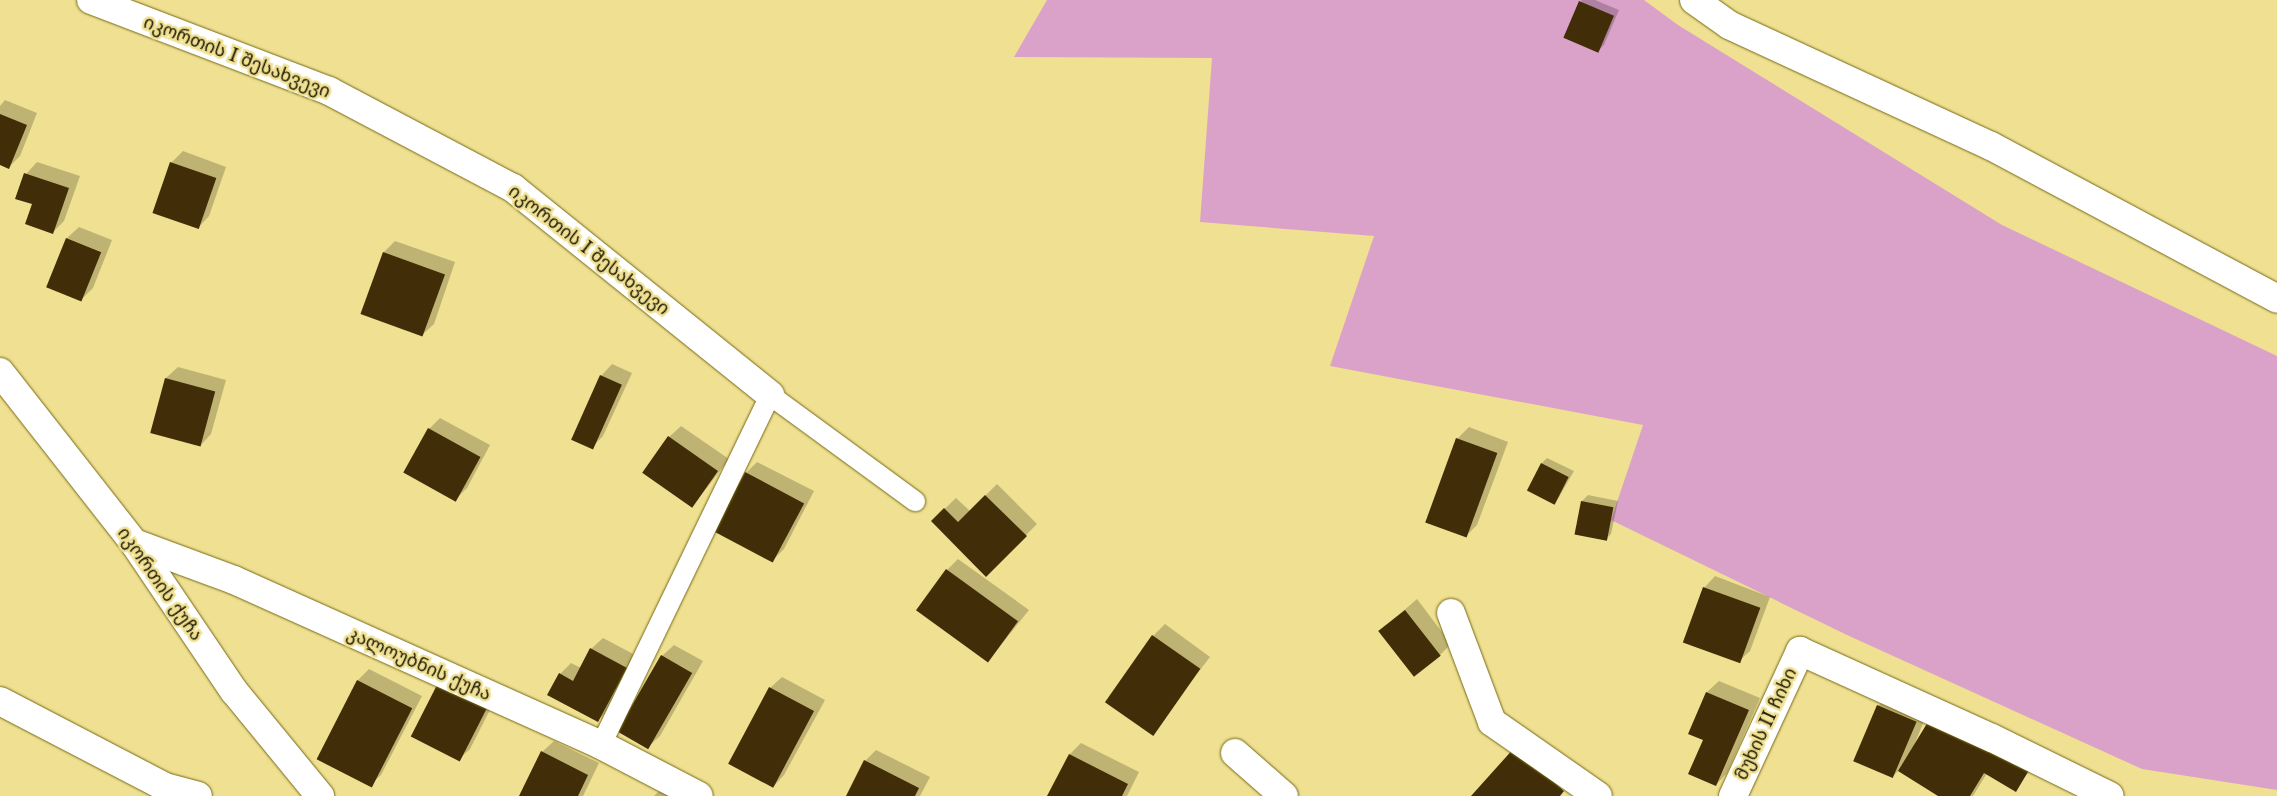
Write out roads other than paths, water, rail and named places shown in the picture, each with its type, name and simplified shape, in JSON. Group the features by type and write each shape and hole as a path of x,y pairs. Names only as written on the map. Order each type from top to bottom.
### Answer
{"street":[{"name":"იკორთის I შესახვევი","path":"91,0 329,91 514,188 770,395"},
{"path":"1694,0 1730,25 1991,146 2277,299"},
{"name":"იკორთის ქუჩა","path":"0,372 134,543 234,691 320,796"},
{"name":"კალოუბნის ქუჩა","path":"134,543 234,580 601,746 699,796"},
{"path":"1451,613 1492,722 1598,796"},
{"name":"მუხის II ჩიხი","path":"1732,796 1800,651 1992,738 2110,796"},
{"path":"0,701 165,787 198,796"},
{"path":"1235,753 1284,796"}],"lane":[{"name":"იკორთის I შესახვევი","path":"770,395 915,501"},
{"path":"601,746 770,395"}]}
